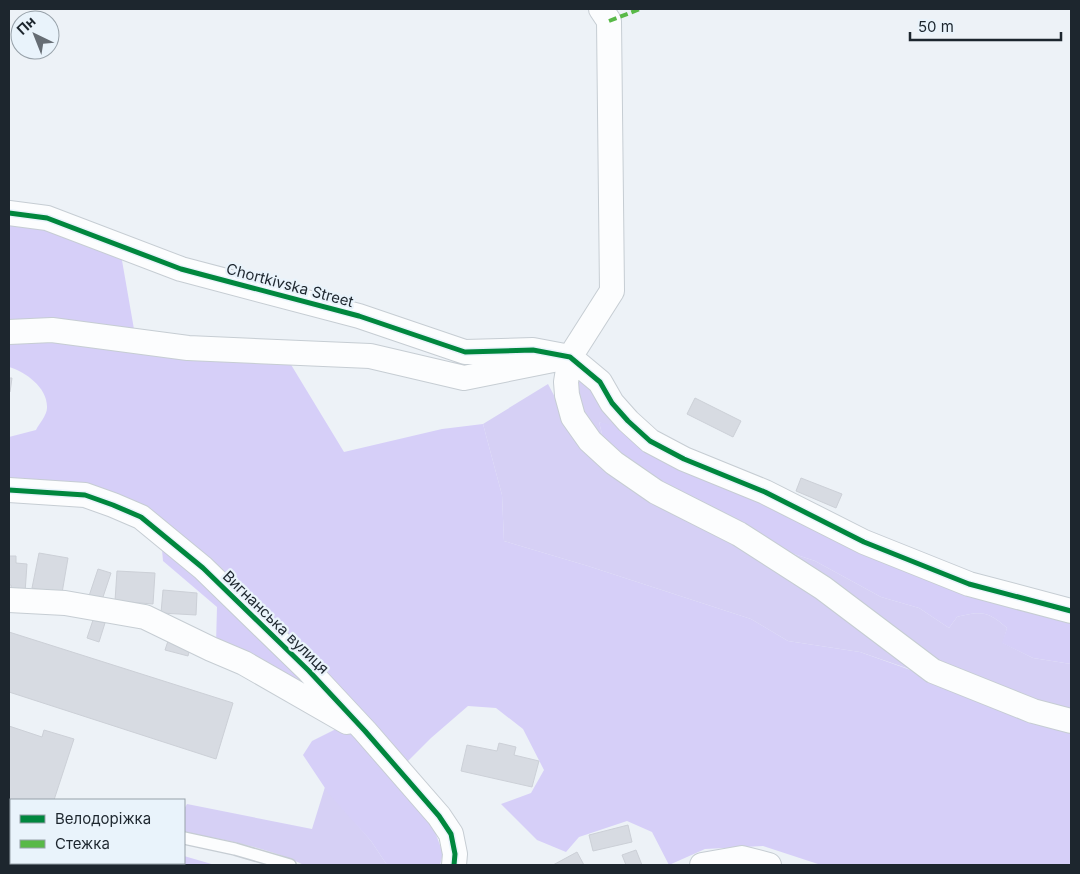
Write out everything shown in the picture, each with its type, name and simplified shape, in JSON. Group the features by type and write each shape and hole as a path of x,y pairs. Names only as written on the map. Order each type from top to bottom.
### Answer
{"street":[{"path":"601,9 609,21 612,291 570,357 566,382 573,416 590,442 614,463 656,492 739,534 823,588 933,671 1032,711 1071,721"},
{"name":"Chortkivska Street","path":"9,213 47,218 181,269 359,316 464,352 533,350 570,357"},
{"path":"9,332 52,330 188,348 370,356 464,378 570,357"},
{"path":"570,357 600,382 612,403 650,442 684,459 765,492 864,542 960,581 1071,611"},
{"name":"Вигнанська вулиця","path":"9,490 85,495 141,517 203,568 310,671 446,824 454,844 454,865"},
{"path":"9,600 65,603 145,617 244,663 364,731"},
{"path":"702,865 742,858 769,865"}],"lane":[{"path":"185,838 235,849 290,865"}],"shaded area":[{"path":"9,217 120,249 135,335 9,326"},
{"path":"9,337 290,363 344,452 442,429 483,424 502,495 504,541 751,619 788,641 860,652 1071,727 1071,865 821,865 763,846 705,849 669,865 652,832 627,821 579,837 566,852 537,840 501,804 531,793 544,770 523,729 496,708 468,706 431,738 402,767 366,724 216,644 217,607 163,561 160,527 142,509 119,495 65,485 9,478 9,437 36,430 47,408 44,394 35,382 16,369 9,367"},
{"path":"576,374 642,440 599,422 604,442 582,415 574,376"},
{"path":"548,384 578,441 758,552 915,671 860,652 788,641 751,619 504,541 502,495 483,424"},
{"path":"599,422 620,427 679,461 1071,616 1071,664 1033,658 1002,643 1007,628 989,615 979,613 957,617 949,628 919,608 881,597 815,561 770,546 689,502 604,442"},
{"path":"770,546 815,561 881,597 919,608 949,628 957,617 979,613 989,615 1007,628 1003,643 1033,658 1071,664 1071,713 956,676"},
{"path":"344,725 429,816 443,853 440,865 387,865 371,841 329,794 303,755 312,741"},
{"path":"325,787 371,841 387,865 304,865 275,853 230,841 185,832 185,807 187,804 312,829"},
{"path":"9,824 10,864 185,864 185,856 215,865 9,865"}],"building":[{"path":"9,378 12,378 10,392 9,392"},
{"path":"695,398 741,421 733,437 687,414"},
{"path":"801,478 842,494 836,508 796,491"},
{"path":"39,553 68,558 62,593 32,588"},
{"path":"9,556 16,556 16,563 27,564 25,593 11,592 11,585 9,585"},
{"path":"98,569 111,573 102,600 89,596"},
{"path":"117,571 155,573 153,604 115,601"},
{"path":"163,590 197,593 196,615 161,613"},
{"path":"93,620 105,623 99,642 87,638"},
{"path":"9,632 233,703 216,759 9,692"},
{"path":"169,638 191,644 188,656 165,650"},
{"path":"9,726 42,737 44,730 74,739 54,799 10,799 9,806"},
{"path":"499,743 516,747 514,755 539,761 532,787 461,771 467,745 497,751"},
{"path":"628,825 632,842 593,851 589,835"},
{"path":"636,850 642,865 626,865 622,855"},
{"path":"577,852 584,865 553,865"}],"marked path":[{"path":"609,21 640,9"}],"cycle path":[{"path":"9,213 47,218 181,269 359,316 465,352 533,350 570,357 600,382 612,403 650,441 684,459 765,492 864,542 969,584 1071,611"},
{"path":"9,490 85,495 113,505 141,517 203,568 309,671 365,731 439,816 451,834 455,854 454,865"}]}
